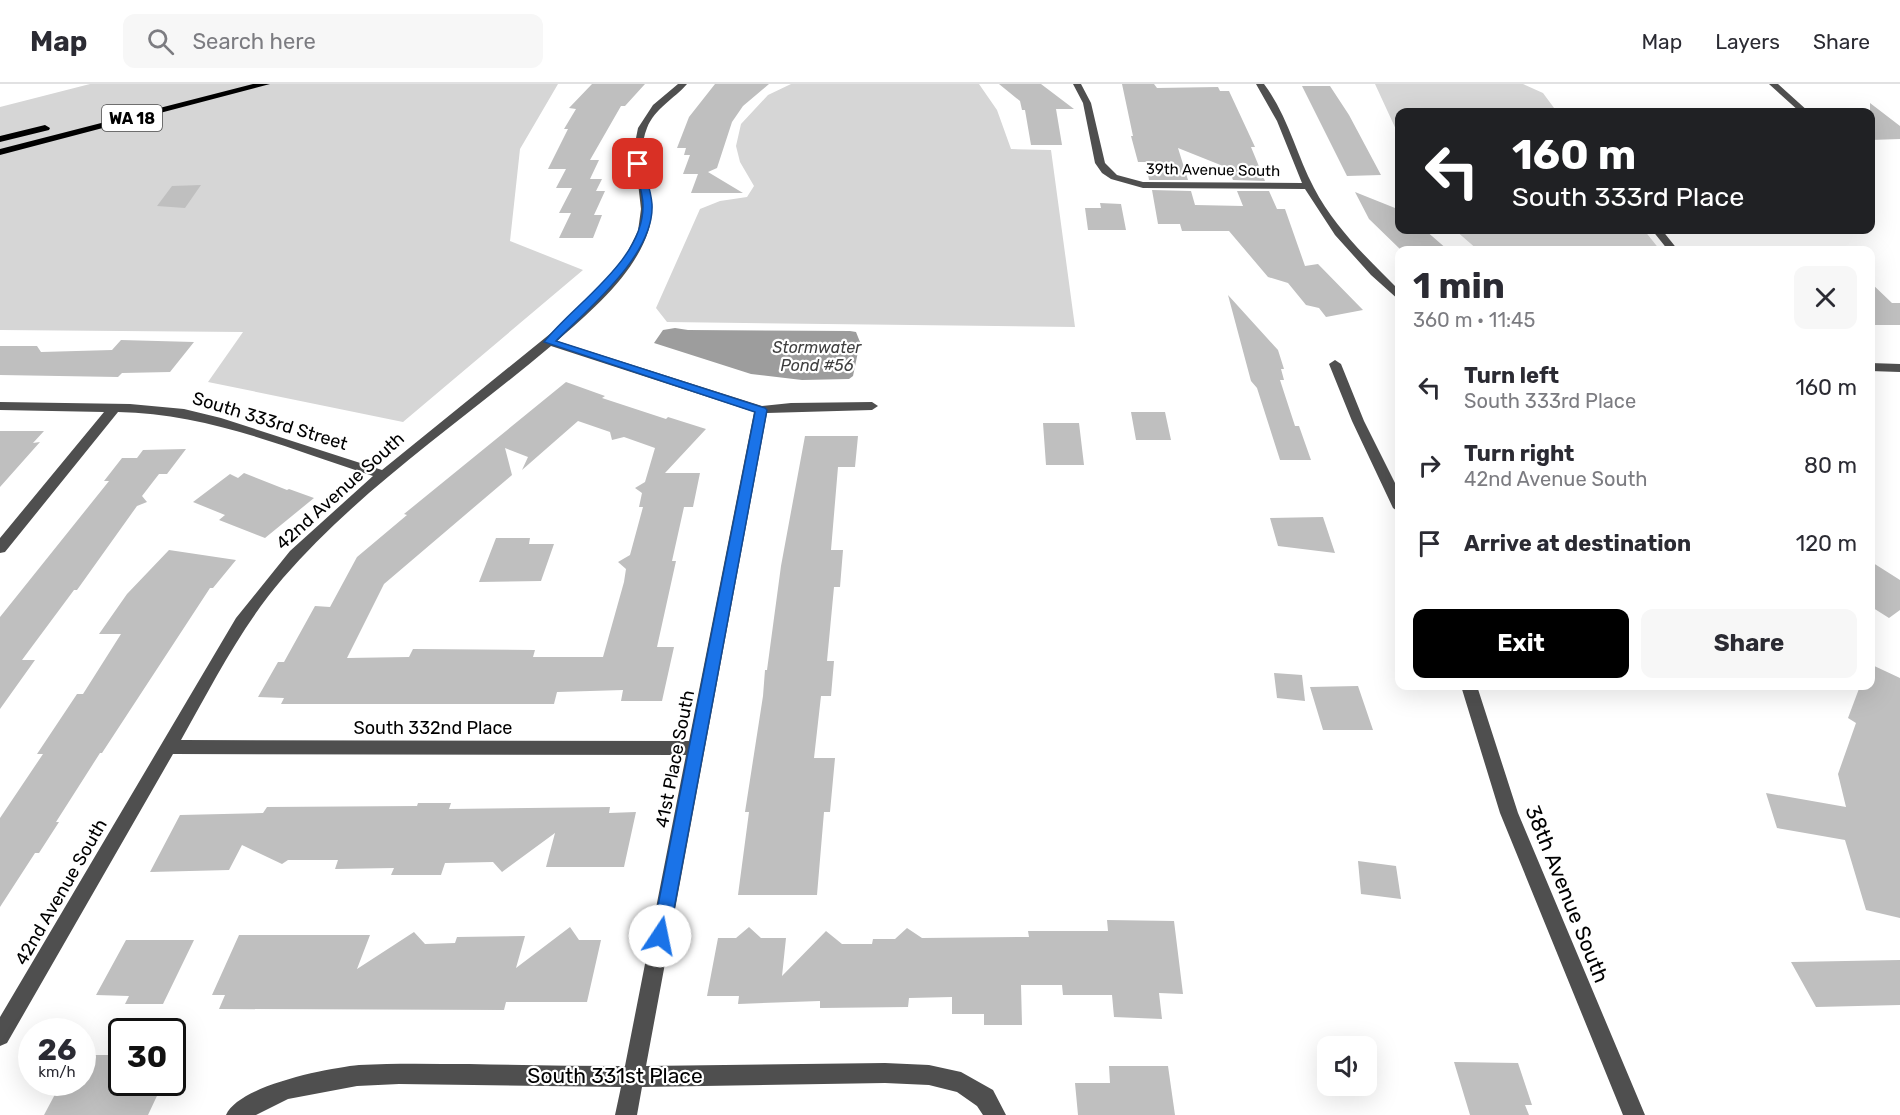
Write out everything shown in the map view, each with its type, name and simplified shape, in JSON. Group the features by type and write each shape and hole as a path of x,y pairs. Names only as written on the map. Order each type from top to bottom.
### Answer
{"highway":[{"name":"WA 18","path":"149,101 218,84"},
{"name":"WA 18","path":"0,152 265,84"},
{"path":"0,139 57,125"}],"street":[{"name":"42nd Avenue South","path":"0,1036 202,687 261,595 295,556 384,475 549,342 606,284 637,245 645,224 648,204 638,158 641,131 656,105 683,84"},
{"name":"39th Avenue South","path":"1077,84 1087,103 1100,163 1105,171 1119,179 1153,186 1308,186"},
{"path":"1260,84 1275,108 1308,186 1329,222 1395,293"},
{"path":"1773,84 1800,108"},
{"path":"1660,234 1670,246"},
{"path":"549,342 761,410 791,407 872,406"},
{"path":"1335,364 1358,421 1395,498"},
{"path":"1875,365 1900,368"},
{"name":"South 333rd Street","path":"0,406 168,411 200,417 384,475"},
{"path":"0,548 114,408"},
{"name":"41st Place South","path":"626,1115 761,410"},
{"name":"38th Avenue South","path":"1470,690 1509,813 1634,1115"},
{"name":"South 332nd Place","path":"169,747 696,748"},
{"name":"South 331st Place","path":"237,1115 270,1095 286,1089 357,1076 399,1074 633,1077 916,1073 961,1083 985,1098 993,1111"}],"shaded area":[{"path":"90,84 558,84 520,149 510,241 583,270 403,422 208,382 243,332 0,330 0,107"},
{"path":"791,84 979,84 997,110 1011,149 1051,150 1075,327 667,322 656,308 700,209 720,201 747,197 754,186 740,162 736,146 741,124 768,95"},
{"path":"1375,84 1523,84 1543,93 1554,108 1395,108 1395,127"},
{"path":"1460,234 1647,234 1657,246 1473,246"}],"water":[{"name":"Stormwater Pond #56","path":"675,328 850,331 856,332 860,342 853,376 849,379 802,380 751,374 654,343 663,330"}],"building":[{"path":"592,84 645,84 625,106 621,106 590,160 599,160 590,179 602,179 596,191 605,191 594,215 602,215 593,238 559,238 571,213 559,213 572,188 556,188 566,169 548,169 568,129 564,129 576,109 569,108"},
{"path":"715,84 769,84 743,106 732,122 717,168 708,172 743,193 691,193 698,174 683,174 690,155 684,155 686,148 677,148 689,117"},
{"path":"999,84 1041,84 1074,109 1056,109 1062,145 1031,145 1025,110 1022,110 1020,101"},
{"path":"1122,84 1154,84 1157,88 1218,87 1220,91 1229,91 1255,147 1251,147 1265,181 1233,180 1228,168 1178,148 1188,180 1149,180 1146,162 1138,162"},
{"path":"1302,86 1330,86 1349,115 1381,175 1347,176"},
{"path":"1870,103 1900,126 1900,139 1875,140 1875,108 1870,108"},
{"path":"201,185 185,208 157,206 172,186"},
{"path":"1152,190 1191,191 1195,205 1243,206 1237,191 1269,191 1277,209 1285,209 1305,266 1318,264 1363,310 1326,317 1319,308 1306,305 1288,283 1268,277 1229,231 1182,231 1180,224 1158,224"},
{"path":"1355,192 1395,208 1395,234 1430,234 1443,246 1397,246 1369,219"},
{"path":"1100,203 1121,204 1126,230 1088,230 1085,208 1101,208"},
{"path":"1875,287 1892,303 1900,303 1900,325 1875,325"},
{"path":"1228,295 1278,350 1284,369 1281,369 1284,380 1280,380 1295,426 1299,426 1311,460 1280,460 1257,388 1251,381"},
{"path":"121,340 194,342 170,372 122,373 118,377 0,375 0,346 37,346 41,352 112,350"},
{"path":"566,382 605,396 602,398 666,419 668,417 706,429 665,473 700,473 693,507 684,507 672,561 676,561 657,647 674,647 662,701 621,701 623,690 557,692 554,704 281,704 284,698 258,697 278,662 284,662 315,606 330,607 357,557 407,515 404,514","holes":["578,421 610,432 612,440 624,437 655,448 645,482 635,488 642,493 639,507 643,507 630,555 618,562 626,569 624,582 603,657 533,657 535,650 413,649 409,657 347,658 384,584 512,475 505,448 528,457 522,470"]},
{"path":"1131,412 1165,412 1171,440 1136,440"},
{"path":"1043,423 1079,423 1084,465 1046,465"},
{"path":"0,431 44,431 33,443 40,442 0,487"},
{"path":"805,436 858,436 855,467 838,467 831,550 843,550 840,587 834,587 827,661 834,661 831,696 821,696 814,758 835,758 830,812 824,812 817,895 738,895 749,812 745,812 765,670 767,670 781,566"},
{"path":"186,449 167,474 159,474 142,496 147,502 137,506 77,590 74,590 22,660 35,660 0,709 0,617 109,481 104,481 122,458 137,458 143,450"},
{"path":"244,473 314,498 265,538 219,520 225,515 193,502 230,474 238,478"},
{"path":"1323,517 1335,553 1278,546 1270,518"},
{"path":"496,538 530,538 529,544 554,544 541,581 479,582"},
{"path":"169,550 236,560 213,588 210,588 100,753 39,853 35,853 0,907 0,818 43,754 37,754 77,694 83,694 121,634 99,634 127,594"},
{"path":"1875,564 1900,580 1900,610 1889,618 1875,609"},
{"path":"1875,666 1900,678 1900,918 1866,910 1845,840 1777,828 1766,793 1846,807 1838,774 1856,723 1848,718 1858,690 1875,690"},
{"path":"1274,673 1302,675 1305,701 1277,698"},
{"path":"1358,686 1373,730 1323,730 1310,687"},
{"path":"418,803 451,803 449,809 610,807 609,813 636,812 624,867 546,867 555,833 502,872 493,862 445,863 441,875 391,875 394,868 335,869 338,860 288,860 282,864 242,845 229,870 150,872 180,815 263,813 267,807 417,806"},
{"path":"1358,861 1396,866 1401,899 1361,894"},
{"path":"1107,920 1174,921 1183,994 1159,993 1162,1019 1114,1017 1112,995 1063,995 1062,985 1021,985 1022,1025 984,1025 984,1014 952,1014 952,997 909,998 908,1007 820,1008 820,1001 738,1004 739,996 707,996 718,938 736,938 749,927 761,938 786,938 782,976 826,931 842,944 872,944 873,939 895,939 907,928 922,938 1029,937 1028,931 1108,931"},
{"path":"570,927 579,940 601,940 587,1002 506,1002 504,1010 219,1009 225,995 212,995 239,935 370,935 357,969 414,932 425,944 455,943 457,937 525,936 516,968"},
{"path":"126,940 194,940 163,1004 125,1004 129,996 96,995"},
{"path":"1900,960 1900,1005 1816,1007 1791,962"},
{"path":"96,1055 108,1055 108,1096 157,1096 148,1115 44,1115 54,1096 96,1096"},
{"path":"1454,1062 1518,1063 1532,1105 1525,1105 1529,1115 1470,1115"},
{"path":"1109,1066 1168,1066 1175,1115 1078,1115 1075,1083 1110,1083"}],"route":[{"path":"638,164 648,204 645,224 637,245 619,270 549,342 761,410 660,936"}]}
